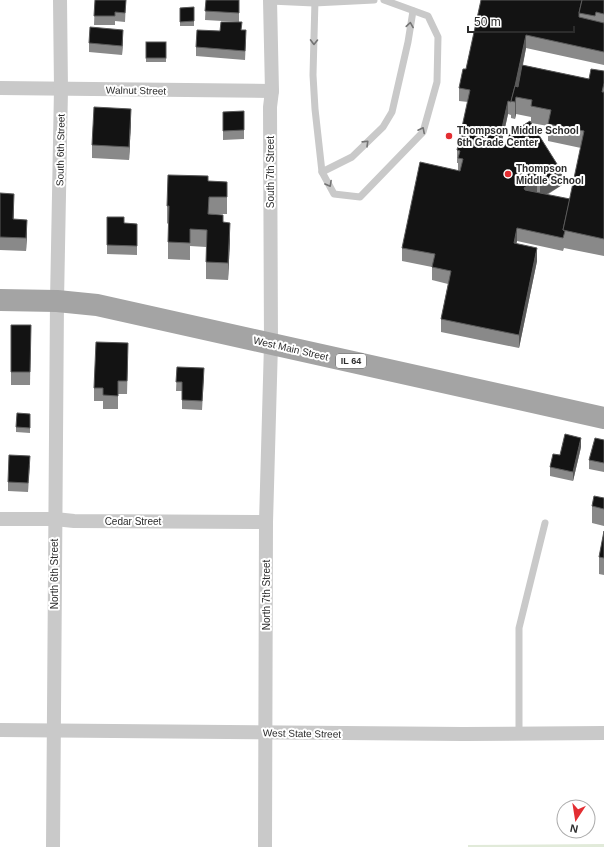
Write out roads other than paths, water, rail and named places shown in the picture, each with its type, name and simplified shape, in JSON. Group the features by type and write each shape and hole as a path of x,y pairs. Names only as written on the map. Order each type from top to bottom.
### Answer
{"main road":[{"name":"West Main Street","path":"0,300 57,301 97,305 604,418"}],"street":[{"name":"South 6th Street","path":"57,301 61,89 60,0"},
{"name":"South 7th Street","path":"270,0 272,91 270,107 271,344"},
{"name":"Walnut Street","path":"0,88 272,91"},
{"name":"North 6th Street","path":"53,847 57,301"},
{"name":"North 7th Street","path":"265,847 266,522 271,344"},
{"name":"Cedar Street","path":"0,519 266,522"},
{"name":"West State Street","path":"0,730 519,734 604,733"}],"lane":[{"path":"270,0 374,0"},
{"path":"315,1 313,75 322,172 334,194 360,197 423,132 437,82 438,37 428,16 384,0"},
{"path":"322,172 352,157 383,127 392,112 408,42 413,10"},
{"path":"519,734 519,628 545,523"}],"place":[{"name":"Thompson Middle School 6th Grade Center","path":"449,136"},
{"name":"Thompson Middle School","path":"508,174"}]}
